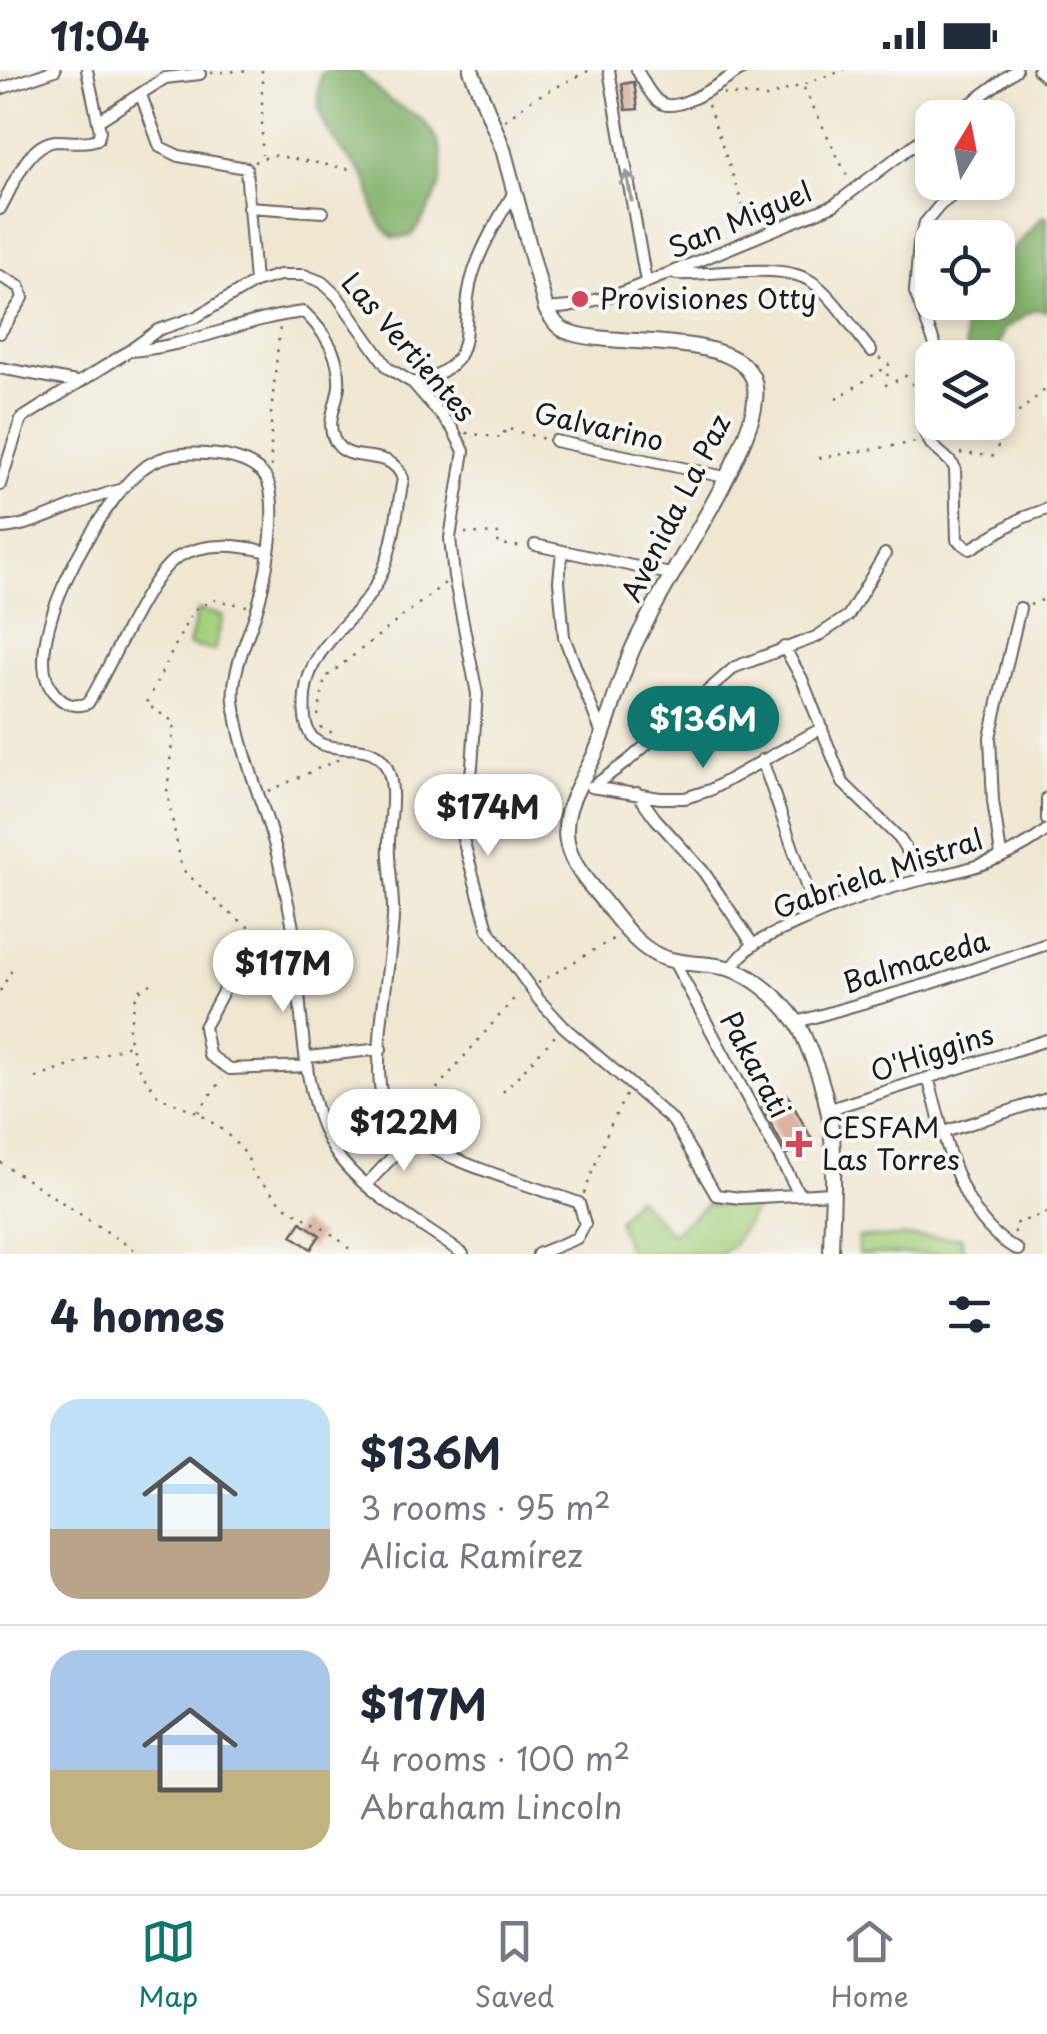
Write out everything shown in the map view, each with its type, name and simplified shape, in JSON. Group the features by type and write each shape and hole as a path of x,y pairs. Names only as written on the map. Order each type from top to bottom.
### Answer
{"street":[{"path":"0,89 56,70"},
{"path":"0,209 38,148 50,142 98,139 87,70"},
{"path":"472,70 496,128 546,310"},
{"path":"609,70 646,282"},
{"path":"637,70 656,100 669,106 685,103 741,70"},
{"path":"975,100 1016,70"},
{"path":"1038,70 1047,78"},
{"path":"98,121 165,78 200,74"},
{"path":"0,484 20,420 158,330 196,317 255,282 246,168 179,156 160,148 141,95"},
{"name":"San Miguel","path":"546,310 590,302 671,274 834,205 915,144"},
{"path":"414,383 437,377 458,360 467,336 472,275 512,194"},
{"path":"933,340 916,292 918,244 926,223 947,200"},
{"path":"248,207 324,212"},
{"path":"671,274 778,271 800,275 824,292 870,351"},
{"name":"Las Vertientes","path":"255,282 280,275 304,275 322,282 388,368 414,383 452,428 464,451 450,538 477,694 472,767 461,832 488,928 564,1027 673,1121 716,1194 740,1198 832,1193"},
{"path":"0,276 20,287 24,298 0,333"},
{"name":"Avenida La Paz","path":"546,310 555,325 565,331 706,349 737,360 752,376 756,396 752,419 725,477 670,574 626,665 585,787 566,822 573,862 627,931 647,949 673,960"},
{"path":"129,352 157,349 281,314 304,312 331,342 339,385 331,421 338,446 352,454 389,460 399,468 403,479 382,574 368,598 321,648 305,692 305,725 314,742 329,748 363,748 382,760 392,790 388,844 394,914 381,1048 380,1088 384,1105 398,1126 416,1138 454,1157 579,1203 585,1224 578,1238 538,1254"},
{"path":"0,368 77,382"},
{"path":"928,440 955,468 954,533 962,545 970,549 982,544 1011,524 1047,509"},
{"name":"Galvarino","path":"555,442 725,477"},
{"path":"269,552 237,545 202,548 175,558 142,604 88,703 76,707 62,702 48,686 43,669 45,643 58,598 101,515 143,468 186,453 217,454 250,463 268,479 272,490 269,552 258,609 233,696 243,752 276,850 293,931 308,1061 329,1141 345,1165 463,1254"},
{"path":"0,528 22,526 80,500 120,490"},
{"path":"535,545 670,574"},
{"path":"562,550 559,580 564,638 602,734"},
{"path":"585,787 628,760 735,667 816,637 848,616 885,554"},
{"path":"1001,855 990,737 1020,608"},
{"path":"784,646 843,783 899,838 925,879"},
{"path":"585,787 684,798 710,790 822,728"},
{"path":"762,760 816,914"},
{"path":"636,792 703,871 752,943"},
{"path":"1047,798 1047,820"},
{"name":"Gabriela Mistral","path":"732,969 752,943 816,914 925,879 958,874 1047,830"},
{"name":"Balmaceda","path":"798,1022 1047,944"},
{"path":"673,960 732,969 777,998 798,1022 830,1109 835,1143 831,1254"},
{"name":"Pakarati","path":"673,960 798,1192"},
{"path":"232,975 208,1016 203,1037 209,1055 230,1068 308,1061 381,1048"},
{"name":"O'Higgins","path":"830,1109 1047,1040"},
{"path":"928,1078 967,1198 985,1227 998,1240 1018,1250"},
{"path":"944,1132 1047,1099"},
{"path":"367,1184 416,1138"}],"path":[{"path":"200,74 253,70"},
{"path":"262,70 262,157"},
{"path":"496,128 531,100 590,70"},
{"path":"754,236 708,106 712,93 767,98 845,70"},
{"path":"803,87 854,191"},
{"path":"246,168 273,155 350,169"},
{"path":"272,490 270,414 281,314"},
{"path":"870,351 889,366"},
{"path":"889,366 886,385 906,376 915,388"},
{"path":"836,400 889,366"},
{"path":"938,451 993,456 1012,418 1047,388"},
{"name":"Galvarino","path":"470,434 503,438 505,428 555,442"},
{"path":"819,458 928,440"},
{"path":"450,538 460,540 461,533 500,534 498,544 532,548 535,545"},
{"path":"316,725 326,678 454,576"},
{"path":"1020,608 1047,598"},
{"path":"258,609 214,600 193,610 146,704 174,722 167,792 182,869 258,934 293,931"},
{"path":"258,796 363,748"},
{"path":"416,1138 438,1087 518,994 627,931"},
{"path":"232,975 258,934"},
{"path":"0,992 12,970"},
{"path":"151,984 137,992 128,1032 134,1063 159,1097 198,1112 224,1131 247,1155 253,1176 270,1187 284,1206 312,1220 344,1242 354,1254"},
{"path":"502,1092 564,1027"},
{"path":"36,1078 130,1044"},
{"path":"198,1112 230,1068"},
{"path":"579,1203 608,1128 631,1085"},
{"path":"0,1162 141,1254"},
{"path":"1014,1224 1047,1213"}],"green space":[{"path":"327,70 357,70 387,98 421,120 435,137 441,152 441,181 429,210 411,236 394,238 381,224 367,180 327,129 318,99 321,74"},
{"path":"1047,216 1047,311 1035,309 1004,329 1000,340 965,340 963,320 1015,320 1015,247"},
{"path":"198,610 223,616 214,651 189,645"},
{"path":"636,1197 672,1234 706,1205 758,1205 733,1245 721,1254 630,1254 618,1221"},
{"path":"858,1237 962,1237 962,1254 858,1254"}],"building":[{"path":"634,82 638,109 626,110 622,84"},
{"path":"787,1094 812,1140 787,1154 762,1107"},
{"path":"301,1222 320,1235 311,1249 292,1236"}],"place":[{"name":"Provisiones Otty","path":"580,299"},
{"name":"CESFAM Las Torres","path":"799,1144"}]}
